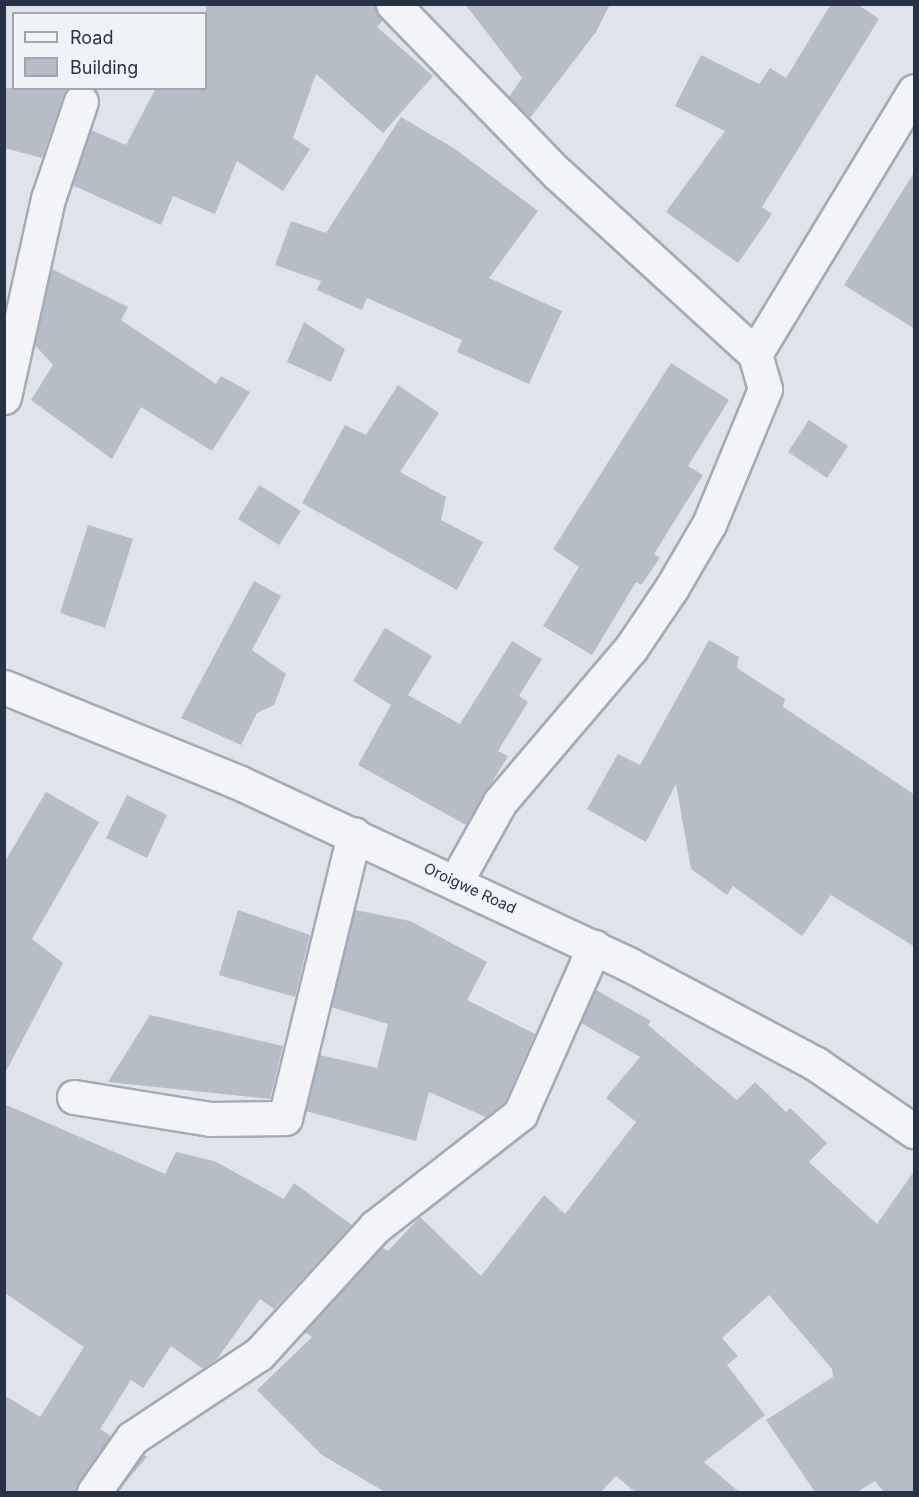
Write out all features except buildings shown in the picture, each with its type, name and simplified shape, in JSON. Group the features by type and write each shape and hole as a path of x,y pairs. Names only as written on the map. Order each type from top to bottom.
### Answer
{"street":[{"path":"393,4 557,173 755,354 765,388 703,534 631,648 500,802 456,881"},
{"path":"755,354 915,91"},
{"path":"4,397 45,210 81,101"},
{"name":"Oroigwe Road","path":"4,687 354,834 594,947 816,1064 915,1131"},
{"path":"74,1096 210,1119 285,1118 354,834"},
{"path":"94,1492 132,1438 259,1354 375,1227 520,1114 594,947"}]}
